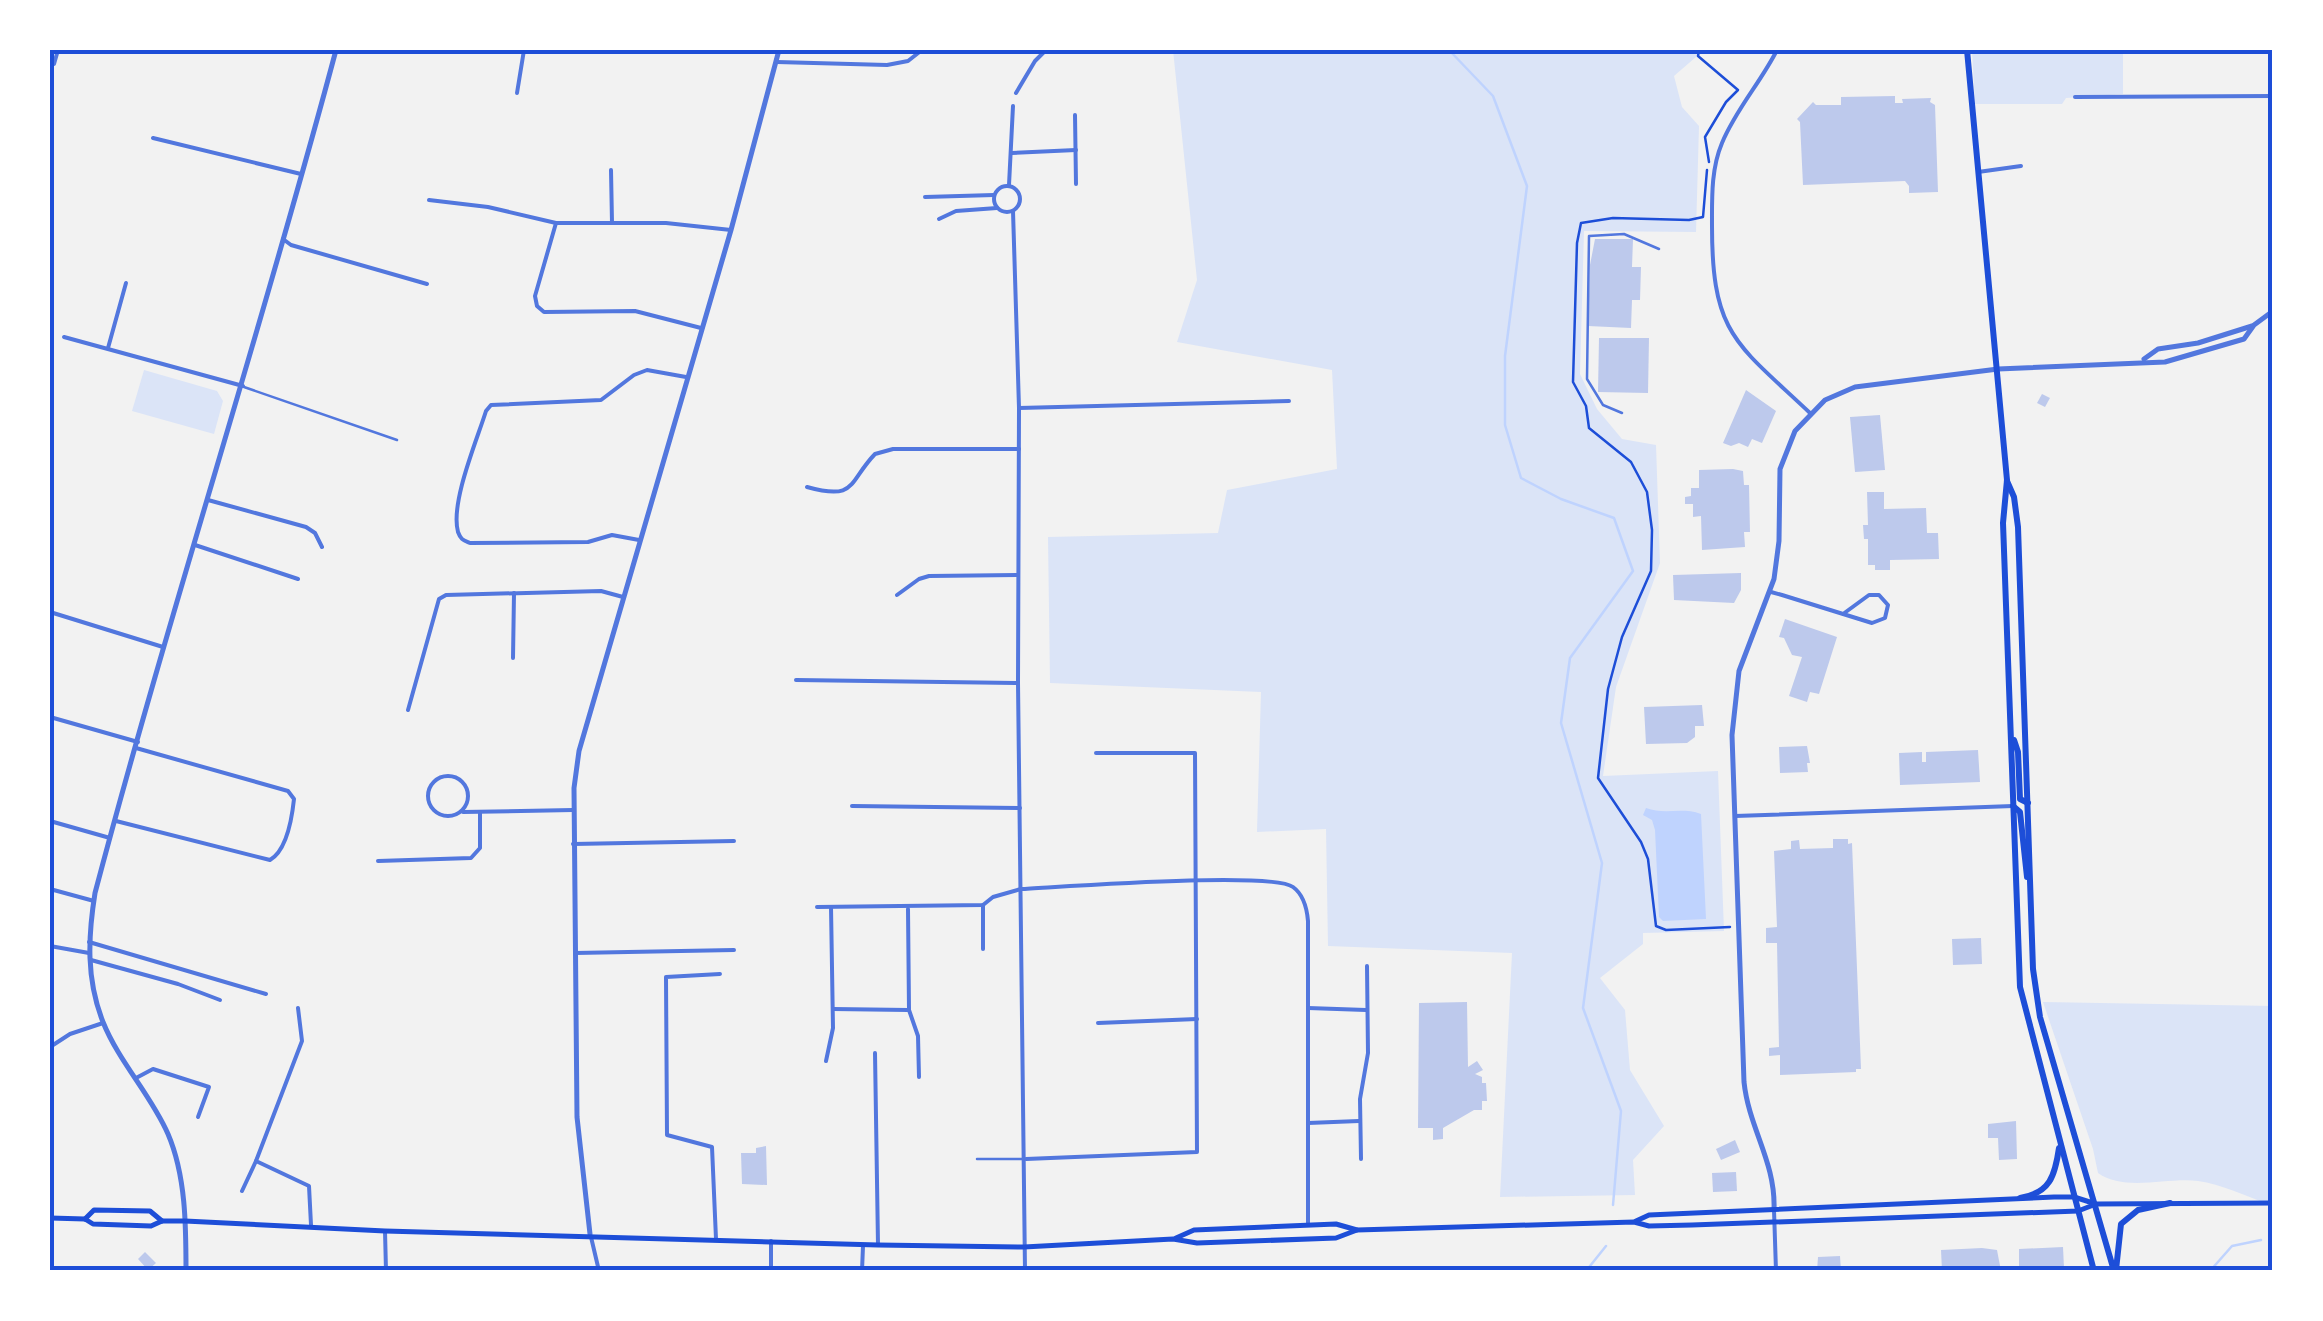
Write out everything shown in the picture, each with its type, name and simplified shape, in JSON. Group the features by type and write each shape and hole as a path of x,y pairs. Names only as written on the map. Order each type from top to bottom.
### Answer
{"main road":[{"path":"1967,50 2007,480 2004,523 2020,987 2094,1271"},
{"path":"2007,480 2018,527 2033,969 2040,1017 2115,1271"},
{"path":"2012,734 2018,752 2020,799 2028,802"},
{"path":"2012,806 2020,812 2023,863 2030,888"},
{"path":"2020,1198 2041,1192 2052,1180 2060,1142"},
{"path":"1634,1222 1649,1215 2020,1198 2074,1197 2096,1204 2273,1203"},
{"path":"2115,1271 2121,1224 2138,1210 2170,1203"},
{"path":"1173,1239 1194,1230 1308,1225 1336,1224 1357,1230 1634,1222 1650,1226 1774,1224 2078,1211 2096,1204"},
{"path":"85,1219 94,1210 120,1210 150,1212 162,1221"},
{"path":"50,1218 151,1226 162,1221 185,1221 878,1245 1024,1246 1173,1239 1197,1243 1336,1238 1357,1230"}],"street":[{"path":"54,64 58,50"},
{"path":"186,1271 185,1221 170,1138 103,1023 89,956 94,900 163,646 242,386 336,50"},
{"path":"518,92 524,50"},
{"path":"599,1271 590,1234 577,1117 573,844 579,751 731,230 779,50"},
{"path":"777,62 887,65 908,61 922,50"},
{"path":"1016,94 1046,50"},
{"path":"1777,50 1722,144 1712,182 1712,270 1721,314 1741,348 1810,413"},
{"path":"2075,97 2273,96"},
{"path":"1009,185 1012,106"},
{"path":"1075,115 1076,184"},
{"path":"153,138 301,174"},
{"path":"1012,153 1076,150"},
{"path":"1978,172 2022,166"},
{"path":"612,170 612,223"},
{"path":"939,219 956,211 998,208 1005,212 1019,205 1020,196 1009,185 1000,187 994,195"},
{"path":"925,197 994,195"},
{"path":"994,195 998,208"},
{"path":"429,200 488,206 556,222 666,223 731,230"},
{"path":"1013,211 1019,408 1024,1271"},
{"path":"556,222 535,296 537,306 544,312 636,311 701,328"},
{"path":"283,238 291,246 427,284"},
{"path":"108,348 126,283"},
{"path":"1776,1271 1772,1170 1746,1096 1732,734 1739,671 1771,592 1779,541 1780,469 1795,431 1810,413 1835,394 1855,387 1998,369 2141,360 2166,362 2244,339 2254,325 2273,311"},
{"path":"2141,360 2158,349 2198,343 2254,325"},
{"path":"64,337 242,386"},
{"path":"639,540 612,535 588,542 474,544 462,540 458,532 459,502 491,404 602,400 646,370 686,376"},
{"path":"1019,408 1289,401"},
{"path":"807,487 822,491 848,489 875,454 894,449 1019,449"},
{"path":"208,500 306,527 316,533 322,547"},
{"path":"194,545 298,579"},
{"path":"897,595 929,576 1018,575"},
{"path":"408,710 439,599 455,594 601,591 623,597"},
{"path":"1771,592 1843,614 1876,623 1885,618 1888,605 1879,595 1869,595 1843,614"},
{"path":"514,594 514,658"},
{"path":"50,612 163,646"},
{"path":"796,680 1018,683"},
{"path":"50,718 288,791 294,798 280,854 270,860 115,820"},
{"path":"1024,1159 1197,1152 1195,753 1096,754"},
{"path":"459,812 467,802 466,787 454,777 438,778 428,790 429,805 441,816 459,812 574,810"},
{"path":"852,806 1020,808"},
{"path":"1735,816 2012,806"},
{"path":"378,861 474,857 480,848 480,812"},
{"path":"50,820 110,838"},
{"path":"573,844 734,840"},
{"path":"817,907 983,905 993,897 1021,889 1198,881 1280,880 1294,887 1306,908 1308,1225"},
{"path":"50,889 94,900"},
{"path":"983,905 984,950"},
{"path":"826,1062 833,1008 831,907"},
{"path":"908,907 909,1010 918,1036 919,1077"},
{"path":"89,942 266,994"},
{"path":"50,946 220,1000"},
{"path":"574,953 734,950"},
{"path":"1362,1159 1360,1121 1368,1053 1367,966"},
{"path":"716,1240 712,1147 667,1135 666,976 720,974"},
{"path":"242,1191 302,1041 298,1008"},
{"path":"833,1008 909,1010"},
{"path":"1308,1008 1366,1010"},
{"path":"1098,1023 1197,1019"},
{"path":"51,1044 103,1023"},
{"path":"875,1053 878,1245"},
{"path":"136,1078 153,1069 209,1087 198,1117"},
{"path":"1308,1123 1360,1121"},
{"path":"256,1160 309,1186 311,1227"},
{"path":"385,1230 386,1271"},
{"path":"771,1241 771,1271"},
{"path":"862,1271 863,1244"}],"lane":[{"path":"1622,413 1603,405 1587,378 1589,236 1624,234 1658,250"},
{"path":"242,386 397,440"},
{"path":"977,1159 1024,1159"}],"path":[{"path":"1699,50 1698,56 1709,68 1738,90 1705,137 1710,154 1704,216 1689,220 1596,219 1581,223 1576,243 1573,382 1586,406 1589,428 1631,462 1650,502 1652,530 1651,571 1622,637 1608,689 1598,778 1642,842 1648,858 1656,926 1666,930 1739,927"}],"shaded area":[{"path":"1173,50 1704,50 1674,76 1682,107 1699,126 1696,232 1584,231 1580,374 1597,409 1622,439 1656,445 1660,563 1616,687 1603,776 1718,771 1724,931 1643,933 1643,944 1600,978 1625,1010 1630,1070 1664,1126 1633,1160 1635,1195 1500,1197 1512,953 1328,946 1326,829 1257,832 1261,692 1050,683 1048,537 1218,533 1227,490 1337,469 1332,370 1177,342 1197,280"},
{"path":"1972,50 2123,50 2123,94 2066,98 2062,104 1975,104"},
{"path":"144,370 217,391 223,401 214,434 132,411"},
{"path":"2043,1002 2273,1006 2273,1203 2198,1181 2120,1182 2098,1173"}],"water":[{"path":"1646,808 1701,814 1706,919 1663,921 1659,917 1655,830 1652,820 1643,815"}],"building":[{"path":"1895,96 1895,103 1931,98 1935,105 1938,192 1909,193 1905,181 1803,185 1797,119 1813,102 1841,105 1841,97"},
{"path":"1595,239 1633,239 1632,267 1641,267 1640,300 1632,300 1631,328 1588,326"},
{"path":"1599,338 1649,338 1648,393 1598,392"},
{"path":"1746,390 1776,411 1762,443 1752,439 1748,447 1739,443 1731,446 1723,443"},
{"path":"2042,394 2050,398 2045,407 2037,403"},
{"path":"1880,415 1885,470 1855,472 1850,417"},
{"path":"1699,470 1743,471 1744,485 1749,485 1750,532 1744,532 1745,547 1702,550 1701,516 1693,517 1693,504 1685,504 1685,497 1691,496 1691,488 1699,488"},
{"path":"1867,492 1884,492 1884,509 1926,508 1927,533 1938,533 1939,559 1890,560 1890,570 1875,570 1875,565 1868,565 1868,539 1864,539 1863,525 1868,525"},
{"path":"1741,573 1741,590 1734,603 1674,600 1673,575"},
{"path":"1785,619 1837,637 1819,694 1810,692 1807,702 1789,696 1802,657 1792,655 1784,638 1779,637"},
{"path":"1702,705 1704,726 1695,726 1695,737 1687,743 1646,744 1644,707"},
{"path":"1807,746 1808,772 1780,773 1779,747"},
{"path":"1978,750 1980,782 1900,785 1899,753 1922,752 1922,762 1926,762 1926,752"},
{"path":"1833,839 1848,839 1848,844 1852,843 1861,1069 1780,1075 1780,1055 1769,1056 1769,1048 1779,1047 1777,943 1766,943 1766,928 1777,927 1774,851 1791,849 1791,841 1799,840 1800,849 1833,848"},
{"path":"1981,938 1982,964 1953,965 1952,939"},
{"path":"1467,1002 1468,1067 1477,1061 1483,1070 1475,1074 1486,1083 1487,1101 1482,1101 1482,1110 1474,1110 1443,1128 1443,1139 1433,1140 1433,1128 1418,1128 1419,1003"},
{"path":"2016,1121 2017,1159 1999,1160 1998,1138 1988,1138 1988,1124"},
{"path":"1735,1140 1740,1152 1721,1160 1716,1149"},
{"path":"766,1146 767,1185 742,1184 741,1153 756,1153 756,1148"},
{"path":"1736,1172 1737,1191 1713,1192 1712,1173"},
{"path":"2063,1247 2064,1268 2019,1270 2019,1249"},
{"path":"1941,1250 1997,1250 2001,1271 1942,1271"},
{"path":"145,1252 156,1263 148,1270 138,1259"},
{"path":"1840,1256 1841,1271 1817,1271 1818,1257"}],"waterway":[{"path":"1449,50 1493,96 1527,186 1505,356 1505,425 1521,478 1561,499 1614,518 1633,571 1570,658 1561,723 1602,863 1583,1008 1621,1111 1613,1205"},
{"path":"2210,1271 2232,1246 2261,1240"},
{"path":"1586,1271 1606,1246"}]}
